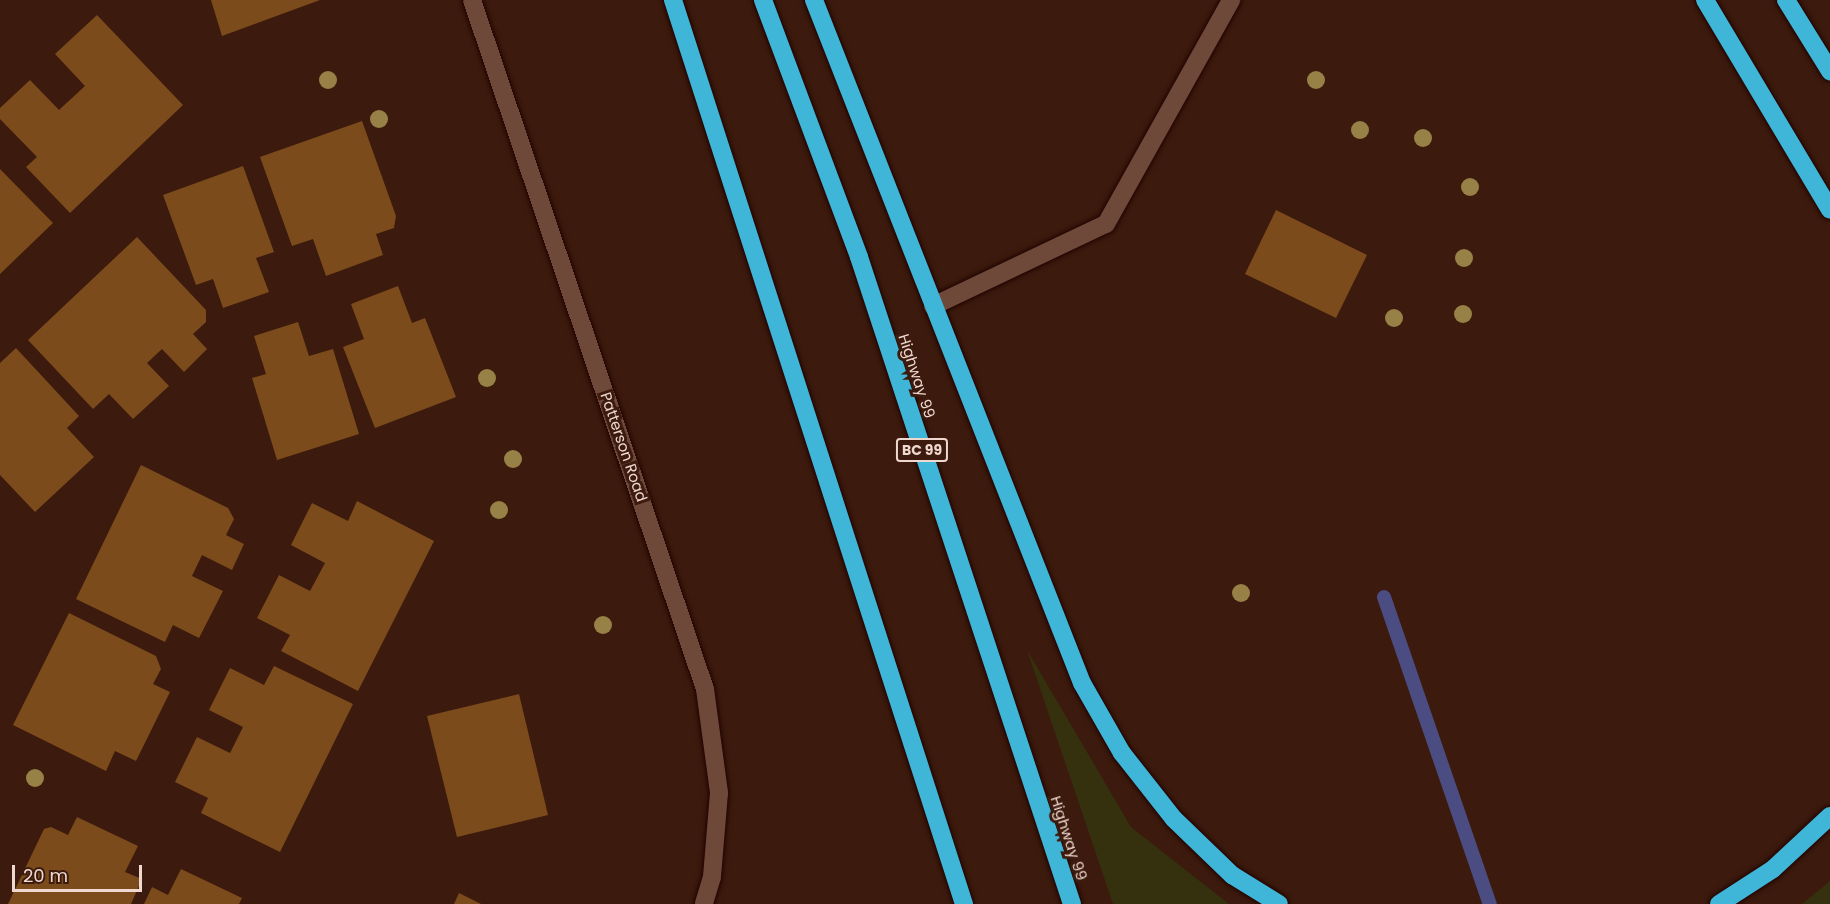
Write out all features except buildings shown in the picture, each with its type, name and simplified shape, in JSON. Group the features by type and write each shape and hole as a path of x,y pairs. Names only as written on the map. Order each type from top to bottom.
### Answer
{"highway":[{"path":"673,0 964,904"},
{"name":"Highway 99","path":"763,0 859,257 1072,904"},
{"path":"814,0 1082,683 1122,753 1182,827 1232,875 1279,904"},
{"path":"1705,0 1830,210"},
{"path":"1786,0 1830,70"},
{"path":"1719,904 1773,869 1830,816"}],"street":[{"name":"Patterson Road","path":"472,0 705,689 719,793 712,877 704,904"},
{"path":"933,306 1106,224 1231,0"}],"shaded area":[{"path":"1027,650 1131,827 1229,904 1113,904"},
{"path":"1830,881 1830,904 1802,904"}],"waterway":[{"path":"1384,597 1490,904"}]}
